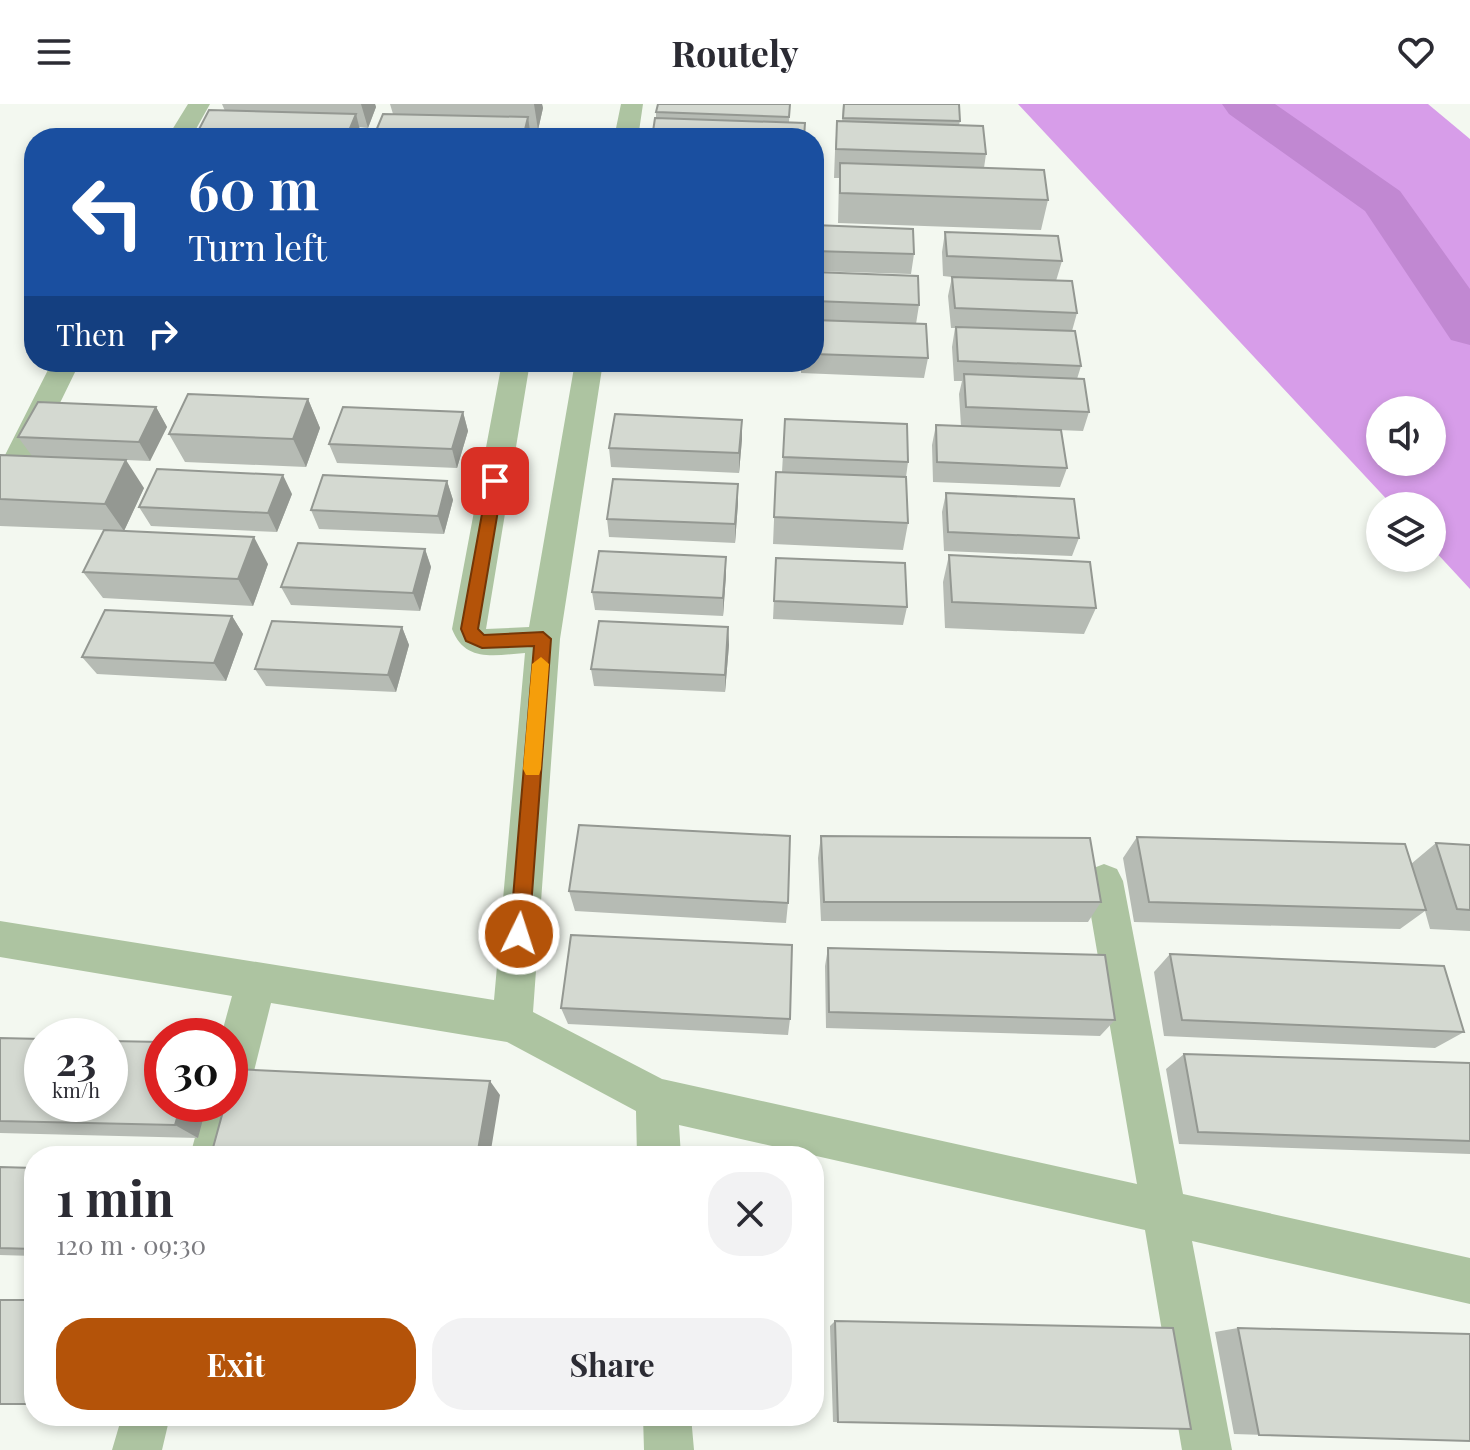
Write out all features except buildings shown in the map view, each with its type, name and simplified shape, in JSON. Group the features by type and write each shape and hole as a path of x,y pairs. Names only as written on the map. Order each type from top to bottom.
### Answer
{"street":[{"path":"185,128 199,104"},
{"path":"628,128 632,104"},
{"path":"0,495 61,372"},
{"path":"514,372 469,629 472,637 482,642 543,639"},
{"path":"512,1023 543,639 587,372"},
{"path":"1104,881 1207,1450"},
{"path":"0,939 512,1023 657,1099 1470,1281"},
{"path":"247,1018 256,981"},
{"path":"657,1099 659,1146"},
{"path":"214,1146 220,1122"},
{"path":"137,1450 143,1426"},
{"path":"668,1426 669,1450"}],"shaded area":[{"path":"1018,104 1428,104 1470,139 1470,589 1446,563 1446,492 1380,492"}],"waterway":[{"path":"1245,104 1383,201 1470,328"}],"slow traffic":[{"path":"532,769 541,664"}],"route":[{"path":"495,481 469,629 472,637 482,642 543,639 519,934"}]}
